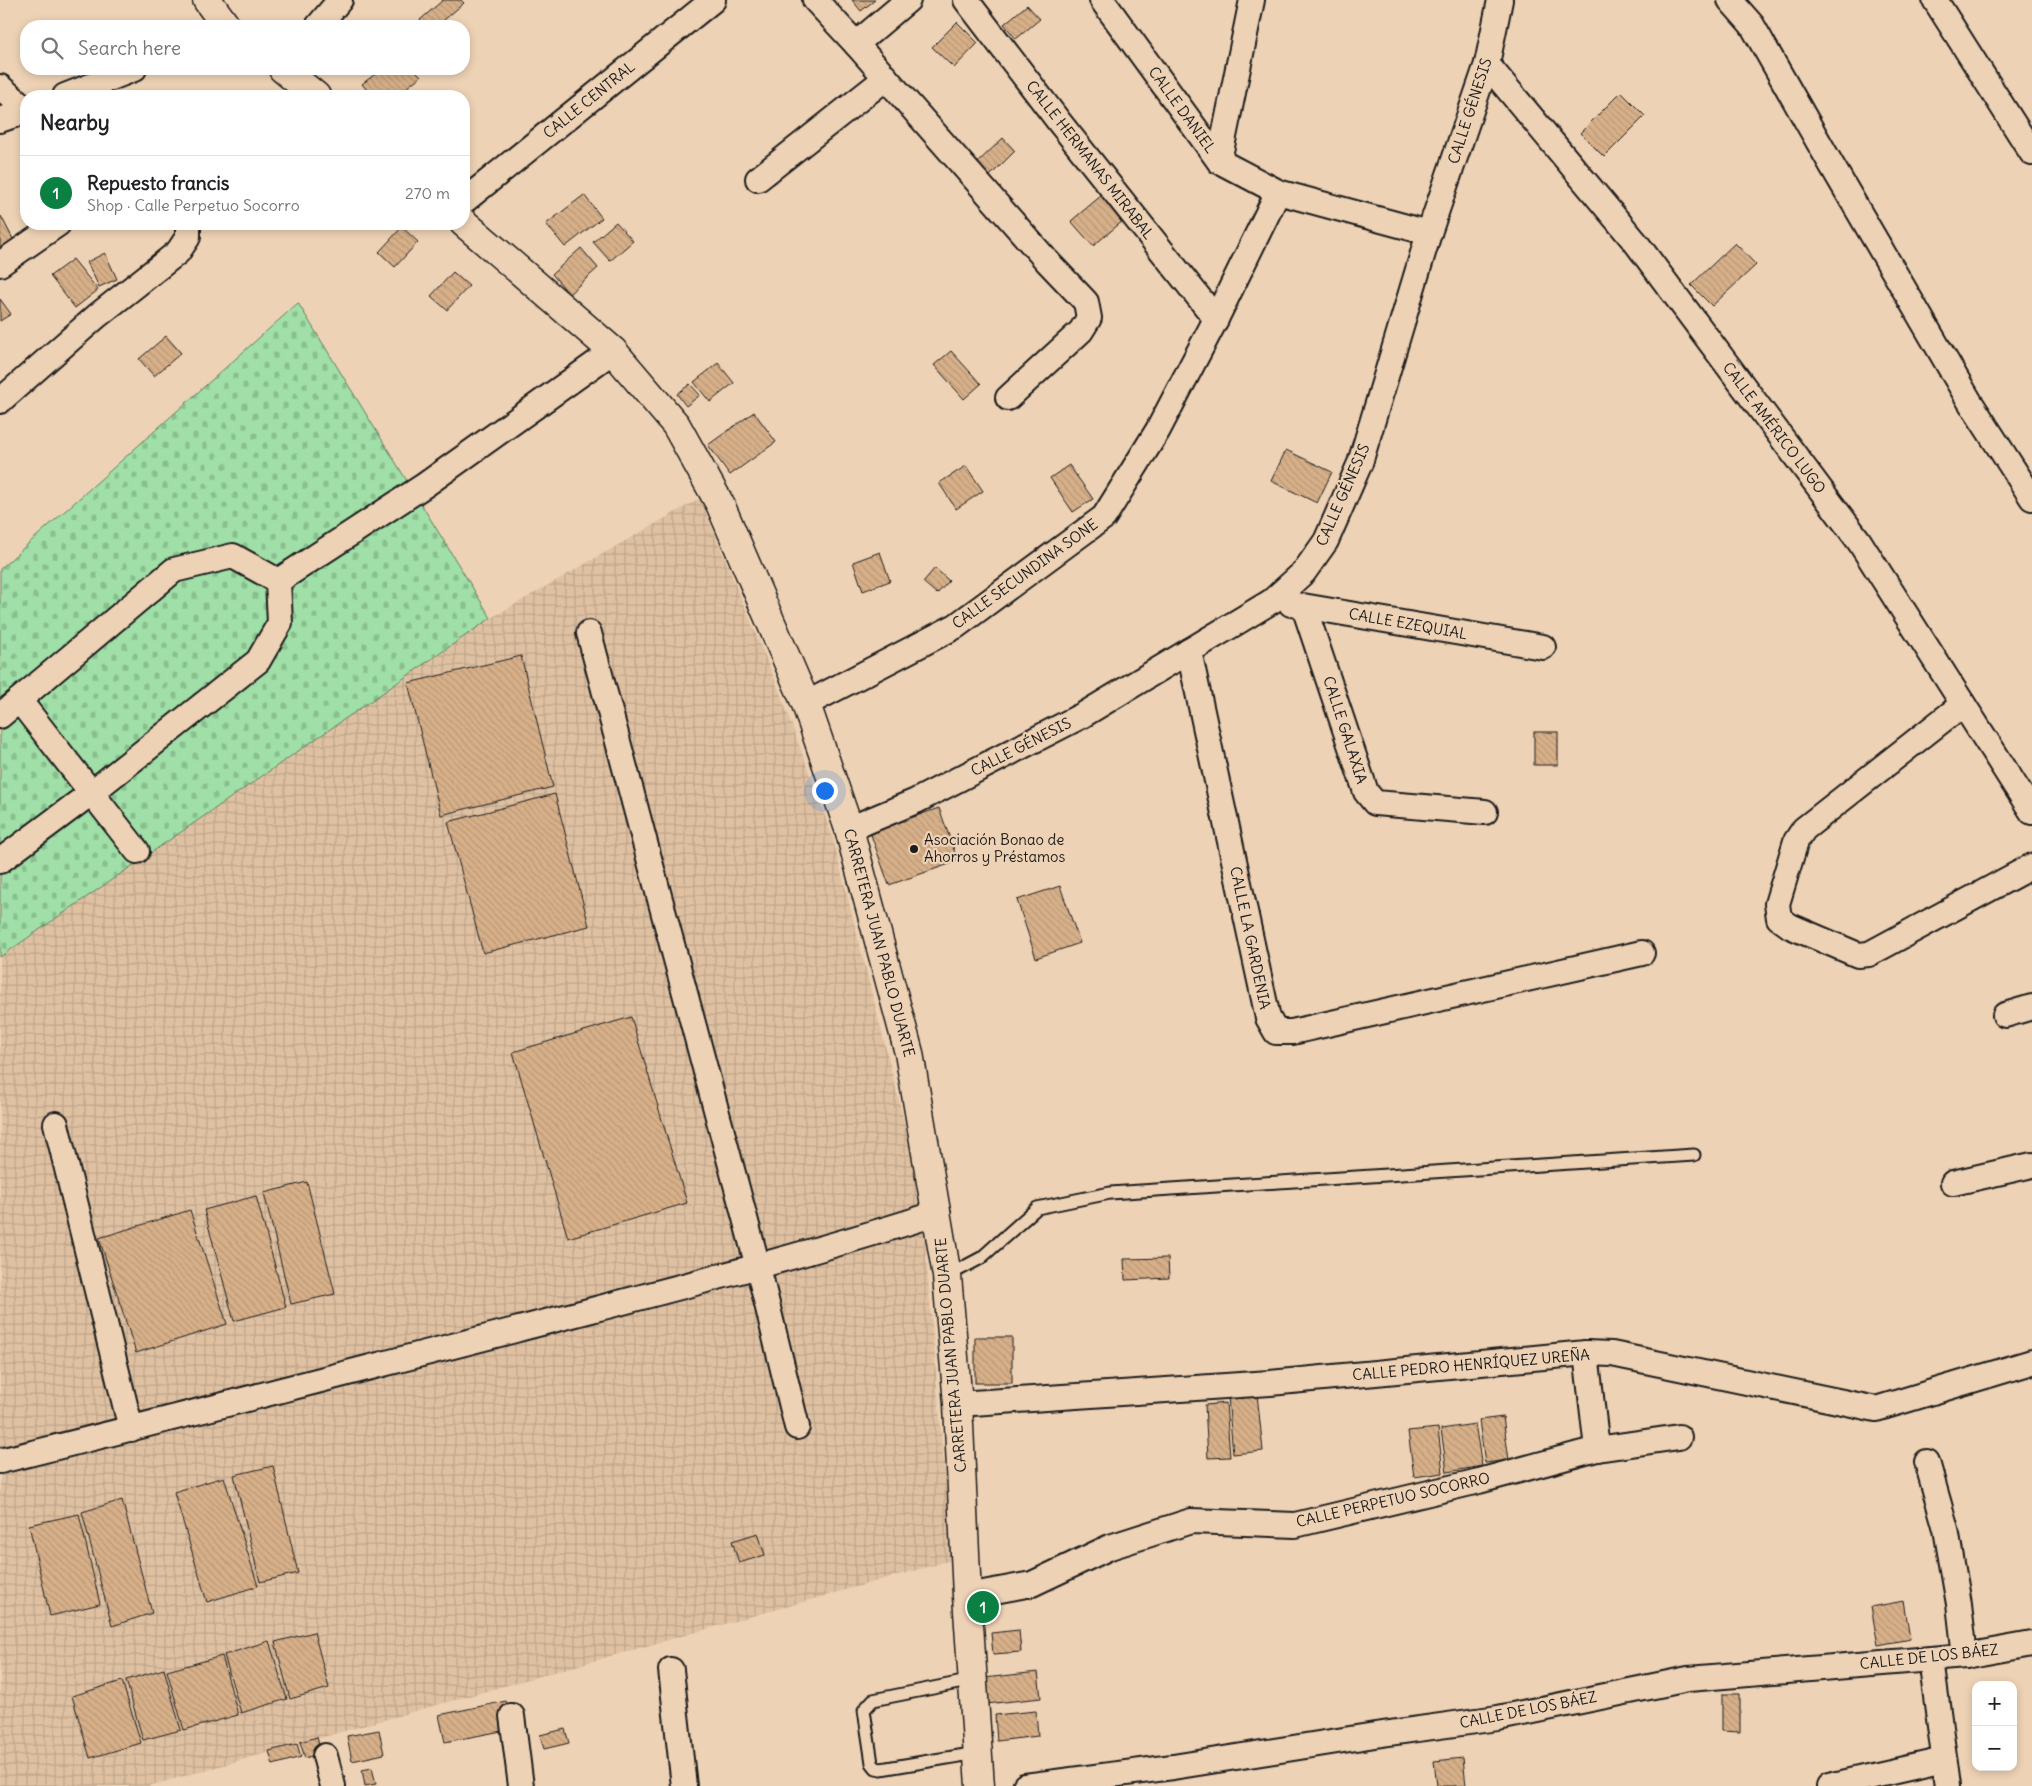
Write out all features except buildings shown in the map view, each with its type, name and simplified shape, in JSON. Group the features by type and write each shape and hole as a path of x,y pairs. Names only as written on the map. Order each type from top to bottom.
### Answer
{"main road":[{"path":"207,0 222,20"},
{"path":"292,75 309,90"},
{"name":"CARRETERA JUAN PABLO DUARTE","path":"470,228 613,351 676,425 720,504 806,704 849,829 910,1052 947,1276 958,1404 966,1596 980,1786"}],"street":[{"path":"323,20 340,0"},
{"name":"CALLE CENTRAL","path":"470,196 713,0"},
{"path":"814,0 856,44 1047,261 1086,302 1088,318 1082,331 1008,398"},
{"path":"856,44 908,0"},
{"name":"CALLE HERMANAS MIRABAL","path":"966,0 1060,123 1216,319"},
{"name":"CALLE DANIEL","path":"1102,0 1219,161 1278,192 1429,232"},
{"path":"1219,161 1252,0"},
{"name":"CALLE GÉNESIS","path":"849,829 916,801 1083,715 1272,601 1304,572 1326,540 1360,463 1429,232 1488,64 1500,0"},
{"path":"1730,0 1752,25 1830,164 1970,402 2032,498"},
{"path":"1935,0 2032,153"},
{"name":"CALLE AMÉRICO LUGO","path":"1488,64 1637,244 1859,541 2032,812"},
{"path":"86,90 120,75"},
{"path":"758,179 886,78"},
{"path":"0,87 20,105"},
{"path":"0,120 20,112"},
{"name":"CALLE SECUNDINA SONE","path":"806,704 956,626 1104,517 1158,430 1216,319 1278,192"},
{"path":"0,264 49,230"},
{"path":"0,401 97,316 178,252 188,237 188,230"},
{"path":"278,581 424,485 613,351"},
{"path":"0,716 174,570 233,556 278,581"},
{"path":"0,861 91,793 258,661 280,623 278,581"},
{"name":"CALLE EZEQUIAL","path":"1272,601 1543,647"},
{"name":"CALLE GALAXIA","path":"1304,607 1366,792 1370,798 1375,803 1485,812"},
{"path":"588,633 758,1266 797,1427"},
{"name":"CALLE LA GARDENIA","path":"1189,651 1268,1018 1276,1032 1292,1032 1642,953"},
{"path":"19,700 137,851"},
{"path":"1963,704 1804,829 1796,841 1777,904 1779,918 1790,926 1858,955 1869,954 2032,866"},
{"path":"2005,1015 2032,1007"},
{"path":"56,1124 131,1429"},
{"path":"1953,1183 2031,1170"},
{"path":"0,1461 131,1429 758,1266 938,1213"},
{"path":"1586,1353 1597,1449"},
{"name":"CALLE PEDRO HENRÍQUEZ UREÑA","path":"958,1404 1270,1383 1586,1353 1612,1354 1876,1409 2032,1362"},
{"name":"CALLE PERPETUO SOCORRO","path":"966,1596 1032,1584 1110,1547 1191,1522 1295,1525 1479,1482 1597,1449 1679,1437"},
{"path":"1927,1462 1946,1528 1959,1604 1965,1656"},
{"name":"CALLE DE LOS BÁEZ","path":"1026,1786 1173,1767 1375,1735 1498,1718 1688,1679 1965,1656 2032,1644"},
{"path":"1931,1659 1948,1786"},
{"path":"671,1670 684,1786"},
{"path":"512,1716 521,1786"},
{"path":"325,1756 333,1786"},
{"path":"1828,1786 1944,1760"}],"lane":[{"path":"947,1276 980,1258 1037,1208 1110,1192 1694,1155"},
{"path":"973,1680 872,1700 864,1710 872,1763 876,1768 881,1769 978,1752"}],"shaded area":[{"path":"700,498 779,690 832,835 920,1184 952,1560 149,1786 0,1786 0,957 491,618"}],"green space":[{"path":"298,303 491,618 0,957 0,569"}],"place":[{"name":"Asociación Bonao de Ahorros y Préstamos","path":"914,849"},
{"name":"Repuesto francis","path":"983,1607"}]}
